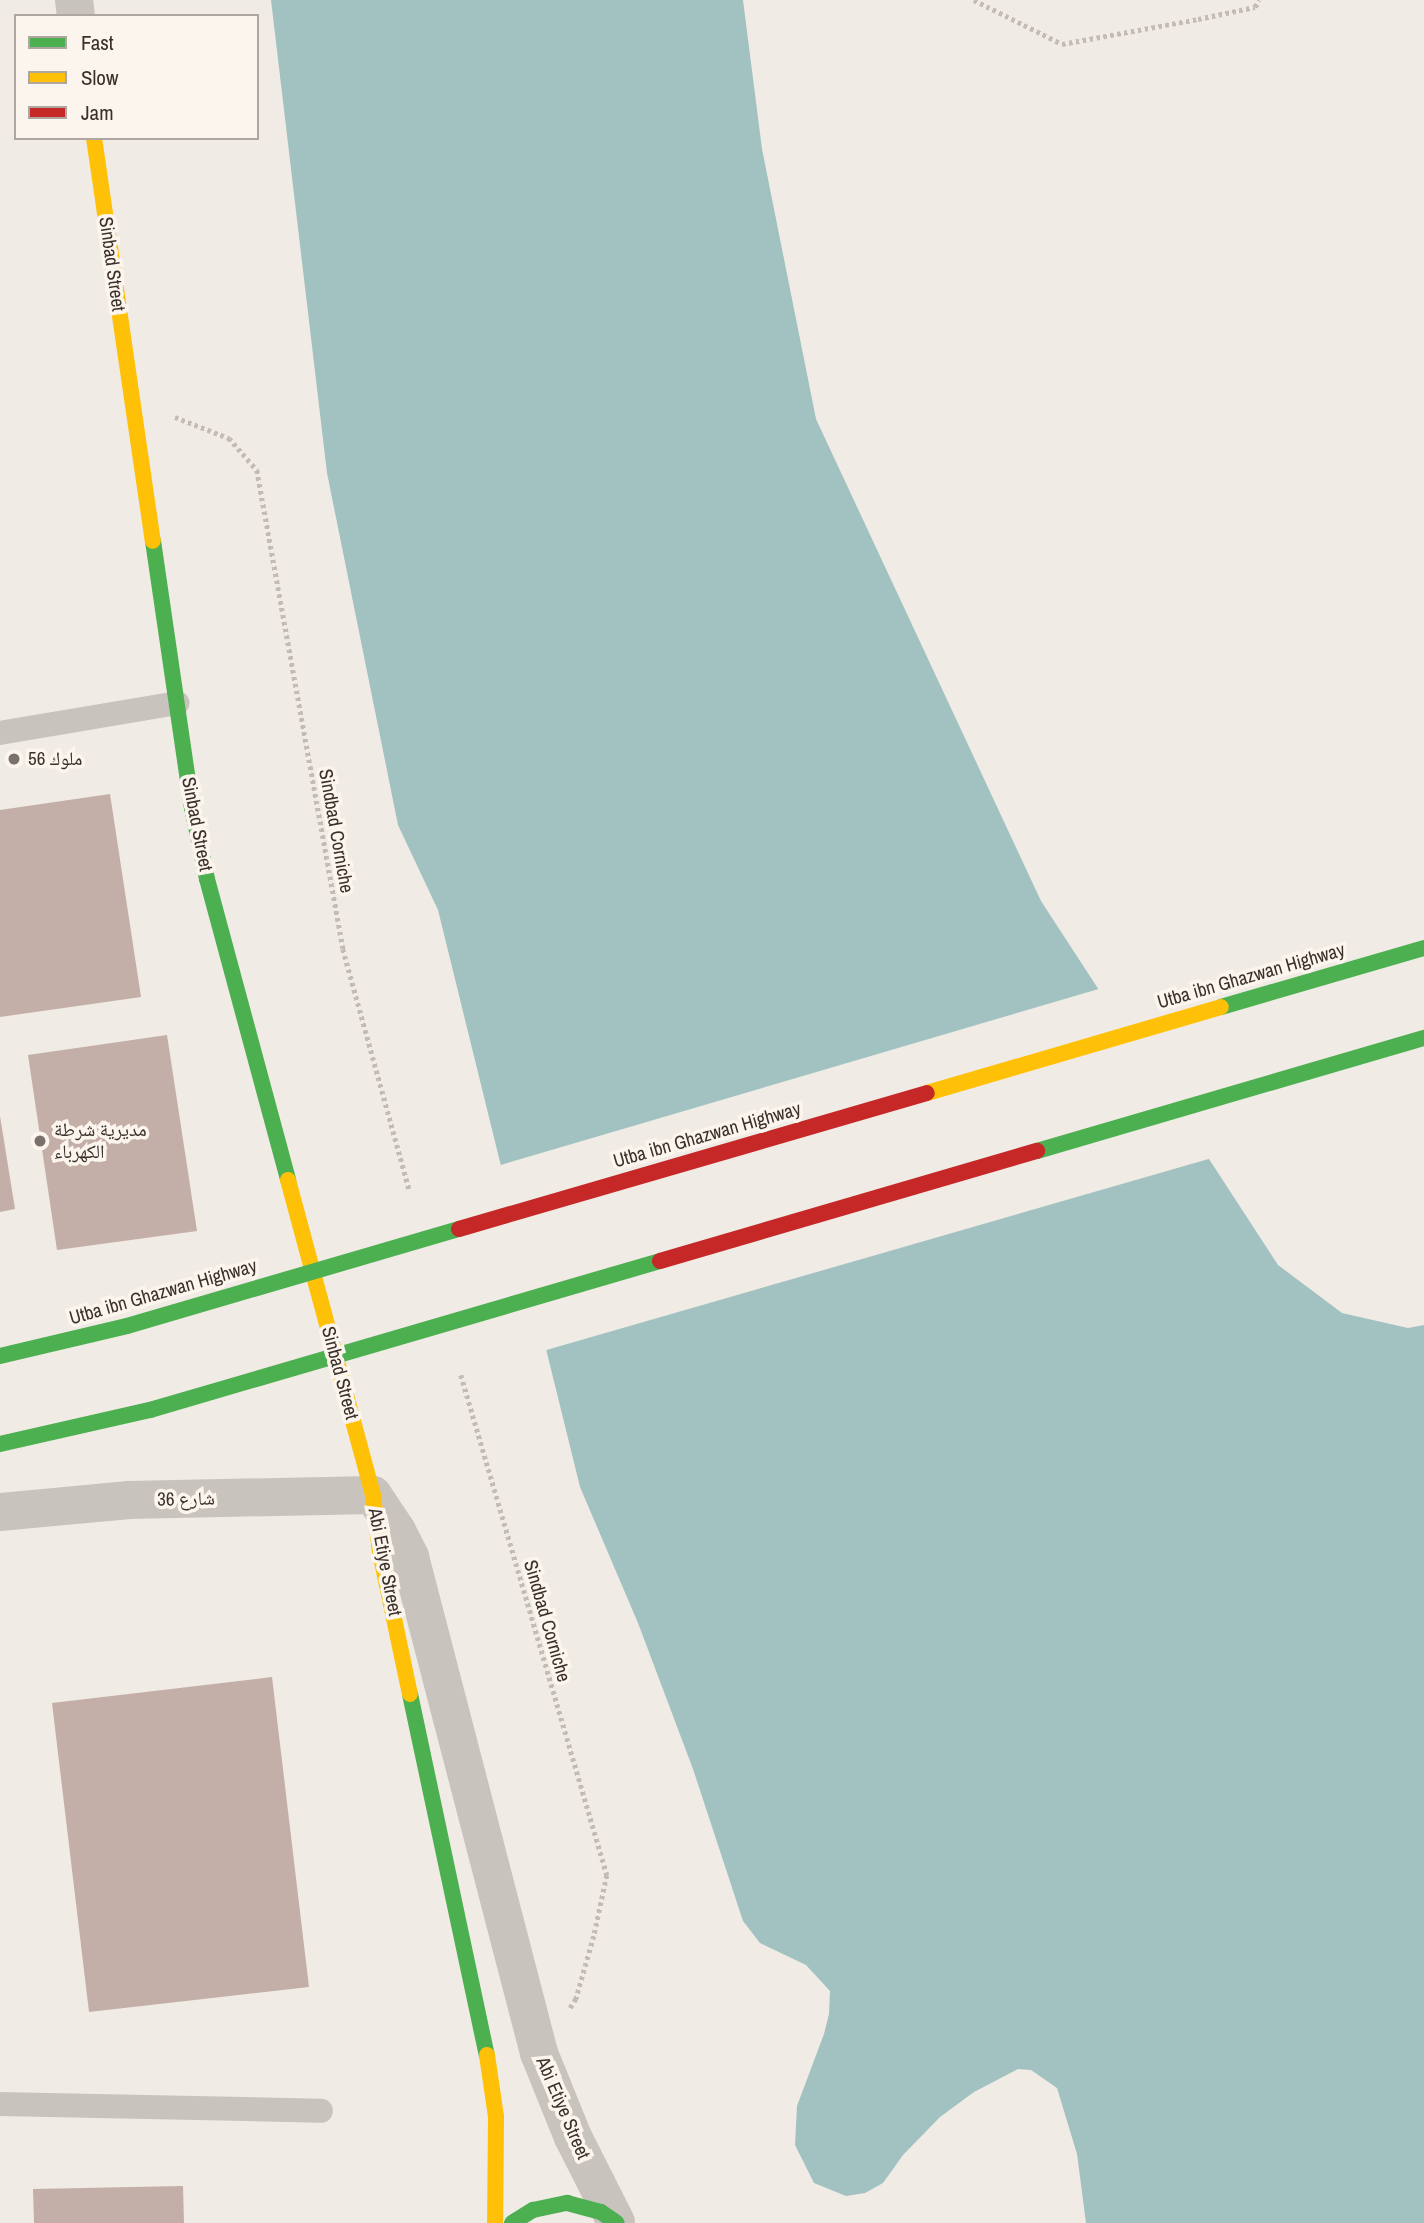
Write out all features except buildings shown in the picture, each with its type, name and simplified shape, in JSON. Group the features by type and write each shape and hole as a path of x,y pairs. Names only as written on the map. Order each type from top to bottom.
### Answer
{"main road":[{"name":"Sinbad Street","path":"94,140 191,803 207,879 373,1495"},
{"name":"Utba ibn Ghazwan Highway","path":"0,1356 141,1322 1424,948"},
{"path":"0,1444 150,1410 1424,1038"},
{"name":"Abi Etiye Street","path":"373,1495 380,1552 488,2061 496,2117 495,2223"},
{"name":"Abi Etiye Street","path":"512,2223 533,2210 567,2203 585,2205 617,2222"}],"street":[{"name":"شارع 36","path":"0,1512 129,1500 373,1495"},
{"name":"Abi Etiye Street","path":"373,1495 397,1531 410,1557 539,2053 573,2137 617,2222"}],"lane":[{"path":"0,733 177,703"},
{"path":"0,2104 321,2111"}],"path":[{"path":"974,0 1062,44 1255,7 1259,0"},
{"name":"Sindbad Corniche","path":"132,400 229,438 257,470 343,949 410,1192"},
{"name":"Sindbad Corniche","path":"461,1375 607,1875 576,1999 539,2053"}],"water":[{"path":"271,0 743,0 762,149 816,419 1041,901 1278,1265 1342,1313 1408,1328 1424,1325 1424,2223 1086,2223 1077,2154 1057,2088 1031,2070 1018,2069 974,2092 940,2117 903,2155 883,2183 865,2193 846,2196 814,2183 795,2145 797,2106 824,2034 829,2014 830,1991 806,1965 760,1943 743,1921 693,1769 638,1623 580,1487 438,910 398,825 327,473"}],"pier":[{"path":"1102,988 1212,1158 543,1351 497,1166"}],"traffic: fast":[{"path":"153,541 191,803 207,879 288,1180"},
{"path":"1221,1007 1424,948"},
{"path":"1037,1151 1424,1038"},
{"path":"0,1356 127,1326 459,1229"},
{"path":"0,1444 150,1410 660,1261"},
{"path":"410,1694 487,2055"},
{"path":"512,2223 533,2210 567,2203 601,2212 617,2223"}],"traffic: slow":[{"path":"94,140 153,541"},
{"path":"927,1093 1221,1007"},
{"path":"288,1180 373,1495 380,1552 410,1694"},
{"path":"487,2055 496,2117 495,2223"}],"traffic: jam":[{"path":"459,1229 927,1093"},
{"path":"660,1261 1037,1151"}],"place":[{"name":"ملوك 56","path":"14,759"},
{"name":"مديرية شرطة الكهرباء","path":"40,1141"}]}
